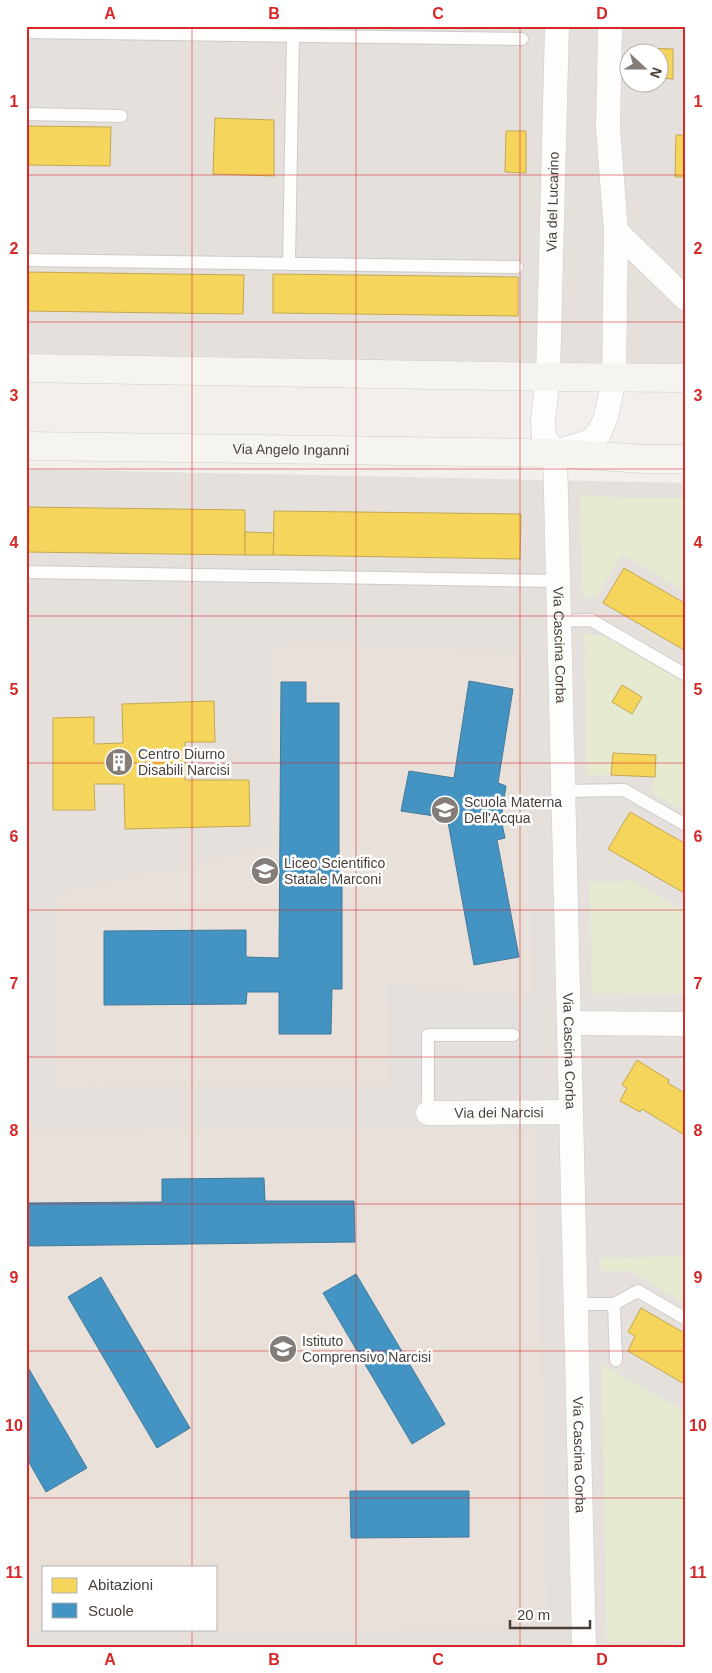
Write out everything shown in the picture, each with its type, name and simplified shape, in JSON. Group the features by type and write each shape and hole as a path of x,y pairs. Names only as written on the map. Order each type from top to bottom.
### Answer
{"street":[{"name":"Via del Lucarino","path":"548,377 557,26"},
{"path":"610,26 608,128 616,231 614,378"},
{"path":"616,231 686,299"},
{"path":"26,368 686,378"},
{"path":"548,377 543,420 544,436 555,453"},
{"name":"Via Angelo Inganni","path":"555,453 589,442 599,433 606,417 614,378"},
{"name":"Via Angelo Inganni","path":"26,446 555,453 644,459 686,459"},
{"name":"Via Cascina Corba","path":"555,453 584,1647"},
{"path":"569,1023 686,1024"},
{"name":"Via dei Narcisi","path":"428,1113 571,1112"}],"lane":[{"path":"26,32 522,39"},
{"path":"289,264 293,36"},
{"path":"26,114 121,116"},
{"path":"26,260 517,267"},
{"path":"26,572 558,581"},
{"path":"559,621 591,620 686,675"},
{"path":"563,791 624,790 686,825"},
{"path":"428,1113 428,1035 513,1035"},
{"path":"575,1304 614,1304 638,1291 686,1319"},
{"path":"614,1304 616,1360"}],"shaded area":[{"path":"26,26 686,26 686,376 26,366"},
{"path":"26,469 686,483 686,1647 26,1647"},
{"name":"Liceo Scientifico Statale Marconi","path":"274,646 358,646 524,655 532,993 386,984 389,1084 56,1085 58,894 272,848"},
{"path":"26,649 33,649 26,951"},
{"path":"534,1005 536,1091 396,1093 396,1006"},
{"name":"Istituto Comprensivo Narcisi","path":"535,1128 547,1628 218,1630 218,1566 42,1566 42,1630 200,1630 26,1631 26,1132"}],"green space":[{"path":"580,495 624,498 686,498 686,592 622,554 598,595 583,597"},
{"path":"584,633 607,637 686,684 686,813 652,793 656,756 613,753 611,775 587,775"},
{"path":"633,881 686,912 686,994 592,993 590,882"},
{"path":"686,1256 686,1304 630,1271 600,1271 599,1259"},
{"path":"602,1365 686,1412 686,1641 607,1642"}],"building: Abitazioni":[{"path":"391,26 523,26 523,28"},
{"path":"670,49 673,49 673,79 670,79"},
{"path":"215,118 274,120 274,176 213,174"},
{"path":"26,126 111,127 110,166 26,165"},
{"path":"506,131 526,131 526,173 505,172"},
{"path":"676,135 686,135 686,177 675,177"},
{"path":"26,272 244,275 243,314 26,311"},
{"path":"273,274 518,277 518,316 273,313"},
{"path":"26,507 245,510 245,555 26,552"},
{"path":"274,511 521,514 520,559 273,555"},
{"path":"245,532 274,533 273,555 245,555"},
{"path":"624,568 686,604 686,651 603,603"},
{"path":"622,685 642,697 632,714 612,702"},
{"name":"Centro Diurno Disabili Narcisi","path":"214,701 215,742 185,742 185,780 249,780 250,826 125,829 124,784 94,784 95,810 53,810 53,718 94,717 94,744 123,743 122,704"},
{"path":"613,753 656,755 655,777 611,775"},
{"path":"630,812 686,844 686,894 608,849"},
{"path":"637,1060 669,1080 668,1083 686,1094 686,1136 642,1109 640,1112 620,1101 627,1088 622,1085"},
{"path":"641,1308 686,1334 686,1385 628,1351 635,1336 628,1332"}],"building: Scuole":[{"path":"469,681 513,689 498,783 506,786 501,819 505,838 497,840 519,957 474,965 448,818 401,811 409,771 454,778"},
{"path":"281,682 306,682 306,703 339,703 339,886 342,886 342,989 332,989 331,1034 279,1034 279,992 247,992 246,1004 104,1005 104,931 246,930 246,957 279,958"},
{"path":"264,1178 265,1201 354,1201 355,1242 26,1246 26,1203 162,1202 162,1179"},
{"path":"356,1274 445,1424 412,1444 323,1293"},
{"path":"101,1277 190,1428 157,1448 68,1297"},
{"path":"26,1364 87,1468 46,1492 26,1457"},
{"path":"350,1491 469,1491 469,1537 351,1538"}],"place":[{"name":"Centro Diurno Disabili Narcisi","path":"119,762"},
{"name":"Scuola Materna Dell'Acqua","path":"445,810"},
{"name":"Liceo Scientifico Statale Marconi","path":"265,871"},
{"name":"Istituto Comprensivo Narcisi","path":"283,1349"}]}
